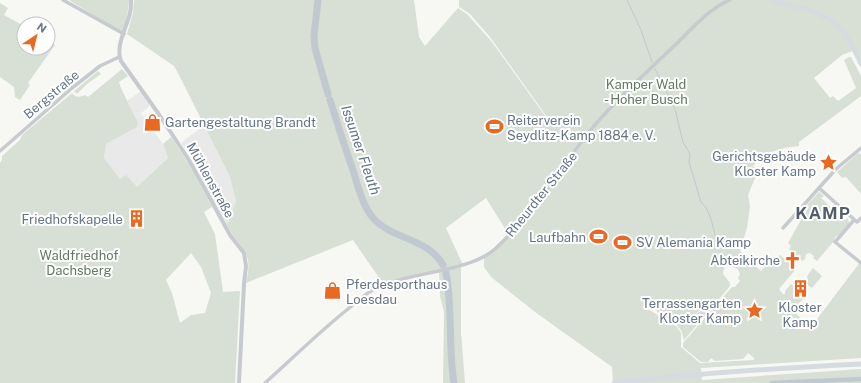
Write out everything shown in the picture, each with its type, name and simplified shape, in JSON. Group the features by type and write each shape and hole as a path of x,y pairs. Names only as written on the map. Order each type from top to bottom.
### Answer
{"main road":[{"path":"772,0 786,6 821,14 836,23 843,30 861,64"},
{"path":"614,383 752,370 861,364"}],"street":[{"path":"63,0 124,34"},
{"path":"119,57 120,47 130,12 131,0"},
{"name":"Rheurdter Straße","path":"265,383 336,319 377,288 393,281 463,265 484,256 493,250 520,224 590,131 611,107 696,24 718,6 730,0"},
{"name":"Bergstraße","path":"0,151 72,88 100,66 119,57"},
{"name":"Mühlenstraße","path":"119,57 189,160 230,234 244,253 246,266 239,383"},
{"path":"783,228 836,169 861,148"},
{"path":"819,188 854,220 857,222 861,218"},
{"path":"854,220 834,242 861,263"}],"shaded area":[{"path":"141,91 149,104 149,107 141,113 163,144 168,158 137,187 120,180 104,158 106,144 137,127 138,123 127,101"},
{"path":"204,125 230,177 236,201 227,225 210,196 192,158 181,143"}],"green space":[{"path":"69,0 129,0 126,20 121,32"},
{"name":"Kamper Wald - Hoher Busch","path":"134,0 414,0 419,37 425,46 458,8 467,14 492,42 548,120 542,127 549,120 490,37 470,14 459,7 459,0 861,0 861,59 855,50 842,55 814,78 830,98 833,96 838,101 856,88 844,60 851,57 861,76 861,96 799,142 799,146 784,148 762,155 753,166 758,171 748,195 750,206 747,228 740,251 746,257 744,259 752,267 754,265 761,271 774,257 777,258 780,255 796,269 779,289 783,294 785,294 785,291 791,284 805,296 793,311 811,327 861,261 861,358 701,368 702,380 861,369 861,383 613,383 612,367 535,312 491,277 484,267 484,257 509,235 486,198 446,228 463,265 461,266 461,332 465,383 443,383 444,312 440,296 439,270 384,285 353,240 246,283 248,272 247,257 245,251 227,225 236,201 230,177 174,66 127,34 133,13","holes":["725,264 738,269 740,274 738,278 740,281 735,287 732,287 683,343 683,347 701,362 708,362 711,358 715,361 743,359 748,353 754,358 754,360 700,363 681,347 681,333 677,327 646,308 647,306 650,308 655,308 658,313 682,323 700,310 711,309 730,286 730,283 723,274"]},
{"path":"0,3 8,8 4,15 16,22 16,56 47,56 28,83 30,85 20,100 15,97 14,87 0,77"},
{"name":"Waldfriedhof Dachsberg","path":"122,69 128,76 119,82 138,123 137,127 106,144 104,158 120,179 126,175 137,187 168,158 163,144 171,137 189,164 212,207 204,212 215,234 223,292 240,291 235,383 0,383 0,163 2,156 20,140 22,135 72,93 73,95 79,97 85,95 88,97","holes":["191,253 201,267 211,293 205,313 191,315 180,323 172,293 166,280"]},
{"path":"98,71 101,74 87,84 77,94 74,91"},
{"path":"858,153 861,154 861,194 846,177 842,178 837,172"},
{"path":"819,192 824,196 821,198 845,220 848,218 849,223 839,235 835,237 834,241 817,261 810,253 806,254 805,259 802,261 789,249 791,246 788,243 808,207 806,206"},
{"path":"813,268 822,276 812,288 807,284 806,279"},
{"path":"700,311 709,311 684,340 681,330 674,322 680,324 688,322"}],"waterway":[{"name":"Issumer Fleuth","path":"318,0 314,36 315,48 328,94"},
{"path":"627,0 641,30 652,62"},
{"path":"655,69 675,109 683,142 690,154 689,162 701,202 707,209 711,219 716,243"},
{"name":"Issumer Fleuth","path":"330,100 360,194 369,213 381,225 390,231 429,249 437,256 443,265"},
{"name":"Issumer Fleuth","path":"446,273 454,383"},
{"path":"772,383 861,379"}],"place":[{"name":"Gartengestaltung Brandt","path":"152,122"},
{"name":"Reiterverein Seydlitz-Kamp 1884 e. V.","path":"494,127"},
{"name":"Gerichtsgebäude Kloster Kamp","path":"829,163"},
{"name":"Friedhofskapelle","path":"136,219"},
{"name":"Laufbahn","path":"599,237"},
{"name":"SV Alemania Kamp","path":"623,242"},
{"name":"Abteikirche","path":"793,260"},
{"name":"Kloster Kamp","path":"800,288"},
{"name":"Pferdesporthaus Loesdau","path":"333,291"},
{"name":"Terrassengarten Kloster Kamp","path":"754,310"}],"district":[{"name":"KAMP","path":"823,213"}]}
